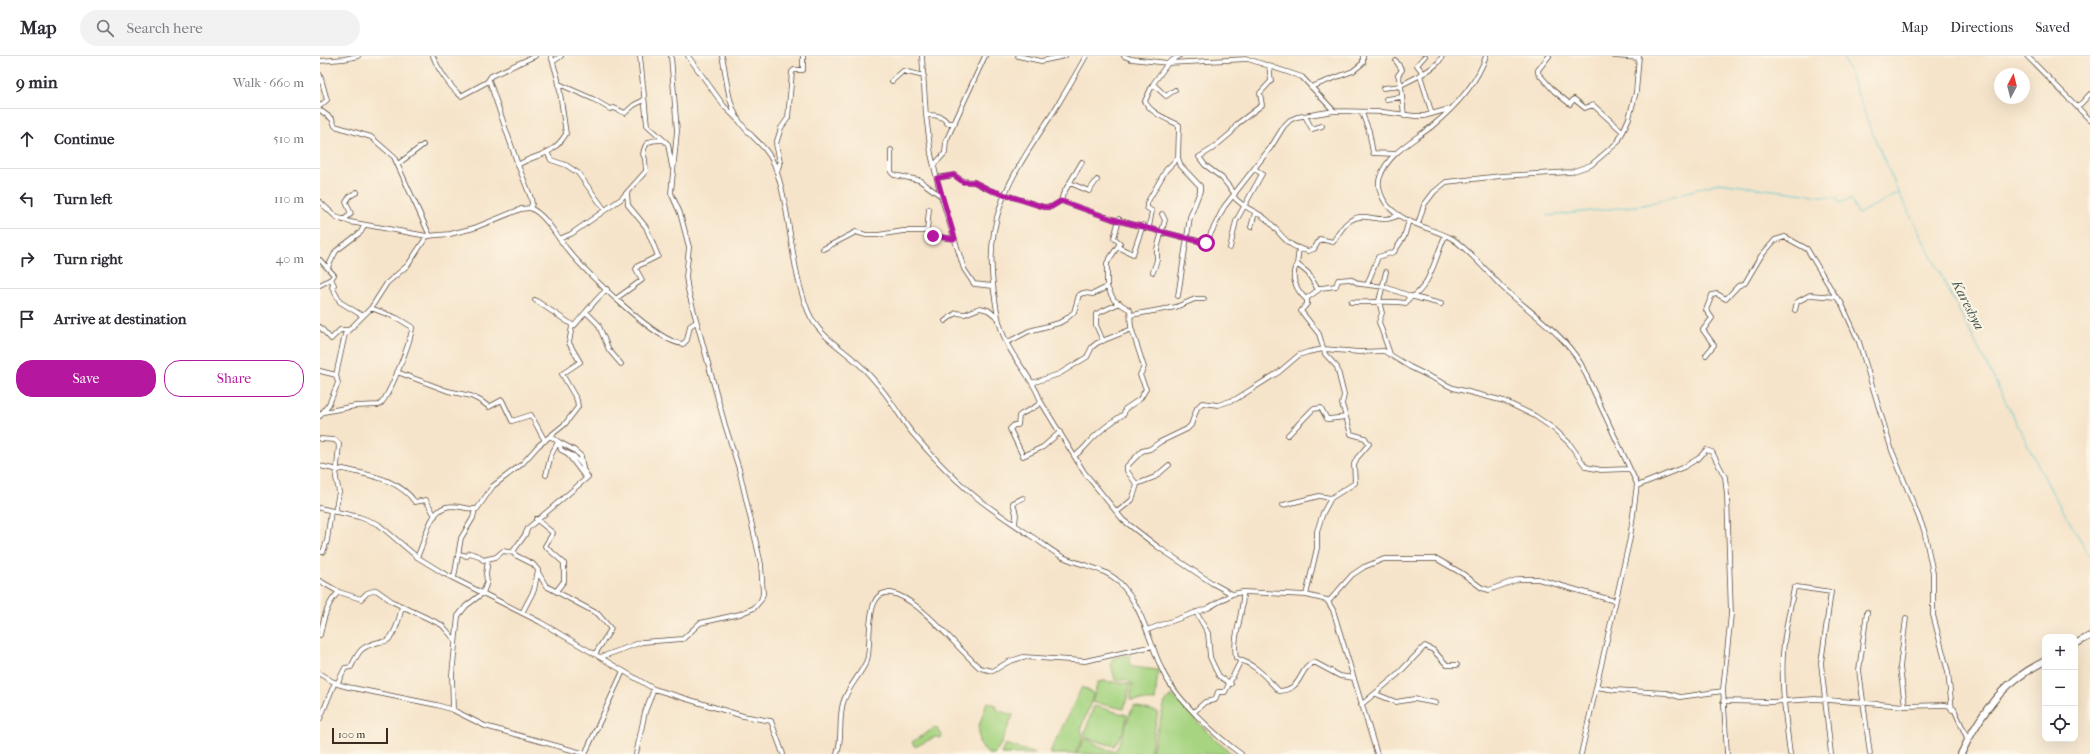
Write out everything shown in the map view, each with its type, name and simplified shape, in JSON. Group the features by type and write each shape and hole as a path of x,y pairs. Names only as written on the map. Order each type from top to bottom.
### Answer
{"highway":[{"path":"2078,642 2090,636"},
{"path":"1961,754 1968,740 1994,702 2015,679 2042,663"}],"street":[{"path":"320,60 344,59 358,56"},
{"path":"433,56 436,64 446,79 461,96 489,80 491,76 535,56"},
{"path":"518,165 555,147 566,134 559,84 554,61 551,56"},
{"path":"554,61 561,56"},
{"path":"640,56 647,125 668,144 672,170"},
{"path":"601,657 642,642 683,639 700,623 740,614 754,608 761,600 763,594 761,564 749,509 739,469 724,425 696,322 686,277 689,247 680,213 671,192 676,131 670,56"},
{"path":"688,56 724,106 766,150 777,172 786,203 797,270 810,316 827,339 863,368 883,391 913,434 972,494 1015,525 1064,557 1098,569 1118,582 1133,601 1148,630 1167,679 1219,738 1241,754"},
{"path":"722,56 730,100 740,122"},
{"path":"777,172 780,162 776,144 781,128 788,118 792,72 794,70 803,70 803,56"},
{"path":"922,56 926,115 934,165 941,196 964,269 973,283 993,286"},
{"path":"934,165 945,154 946,141 985,56"},
{"path":"1018,56 1041,61 1064,56"},
{"path":"1086,56 1021,160 1004,193 993,229 990,269 999,318 1005,340 1017,362 1032,384 1041,402 1084,472 1117,512 1132,529 1212,583 1232,594"},
{"path":"1124,56 1131,59 1168,63 1236,57 1248,58 1297,74 1334,112"},
{"path":"1178,296 1186,237 1200,186 1181,166 1178,158 1179,125 1154,112 1147,106 1145,101 1153,84 1168,63 1179,56"},
{"path":"1311,87 1353,71 1362,63 1363,56"},
{"path":"1425,56 1417,65 1422,74 1432,114"},
{"path":"1383,88 1401,85 1422,74 1439,62 1442,56"},
{"path":"1486,56 1474,82 1450,109 1430,127 1395,154 1380,176 1379,187 1387,205 1399,215 1452,239 1464,249 1544,323 1578,359 1637,486 1630,538 1581,754"},
{"path":"1549,56 1538,70 1538,73 1554,91 1570,104 1574,99 1585,108 1592,105 1623,132"},
{"path":"1418,224 1424,205 1434,192 1446,182 1571,172 1591,166 1614,146 1623,132 1633,105 1639,57 1614,56"},
{"path":"2027,56 2090,120"},
{"path":"1396,61 1402,70 1398,75 1401,85 1404,116"},
{"path":"1269,65 1271,81 1260,93 1262,105 1237,124 1231,133 1199,156 1205,165 1222,178 1242,207 1265,218 1286,241 1299,248 1311,251 1320,239 1333,242 1346,224 1359,217 1365,216 1381,220 1390,219 1399,215"},
{"path":"892,81 903,71 924,76"},
{"path":"320,75 326,100 320,106"},
{"path":"489,80 531,198 532,204 530,208"},
{"path":"559,84 580,95 593,99 610,109 614,108 624,113 634,105 644,100"},
{"path":"1153,84 1166,96 1175,90"},
{"path":"2078,107 2090,94"},
{"path":"1386,99 1402,97"},
{"path":"1061,201 1119,220 1143,225 1206,243 1215,221 1284,126 1290,120 1334,112 1383,112 1404,116 1424,116 1450,109"},
{"path":"320,110 332,120 335,126 340,129 346,129 375,140 398,164 404,180 424,218 429,236"},
{"path":"1362,113 1369,131 1373,153 1395,154"},
{"path":"926,115 943,118 947,123 955,123"},
{"path":"1306,116 1312,129 1322,126"},
{"path":"559,238 571,234 621,200 647,168 643,154 646,143 649,140 663,140"},
{"path":"398,164 423,145"},
{"path":"891,150 891,172 894,175 919,180 941,196"},
{"path":"547,152 552,160 566,165 578,173 605,210"},
{"path":"1149,227 1152,211 1147,208 1147,203 1166,170 1178,158"},
{"path":"937,178 954,175 963,182 974,182 990,190 1004,193 1048,208 1061,201 1063,194 1082,162"},
{"path":"1230,248 1236,221 1242,207 1262,174 1254,169"},
{"path":"1070,183 1090,191 1097,180"},
{"path":"343,220 352,214 346,202 350,196 357,192"},
{"path":"617,298 642,280 636,270 638,266 658,256 650,232 628,205 627,193"},
{"path":"320,202 332,214 343,220 364,226 429,236 450,234 474,228 517,211 530,208 539,214 574,257 636,318 676,344 685,343 690,326 696,322"},
{"path":"927,231 929,209"},
{"path":"1251,227 1255,213"},
{"path":"1153,272 1157,260 1157,248 1165,217 1162,214"},
{"path":"1074,456 1082,451 1094,437 1108,425 1124,414 1125,409 1140,399 1145,392 1146,387 1140,375 1144,367 1132,329 1131,315 1128,308 1112,297 1107,287 1107,263 1120,243 1114,238 1119,220"},
{"path":"1367,285 1377,258 1384,254 1394,252 1404,236 1409,220"},
{"path":"1118,247 1133,254 1143,225"},
{"path":"328,267 336,251 361,232 364,226"},
{"path":"823,249 856,232 866,235 878,235 903,231 927,231 933,236 955,239"},
{"path":"320,416 324,412 338,383 336,375 343,338 371,308 387,283 408,265 429,236"},
{"path":"1351,302 1372,303 1379,301 1406,303 1408,299 1415,297 1428,280 1445,236"},
{"path":"1706,355 1714,345 1703,330 1712,318 1706,310 1712,295 1717,294 1726,300 1738,286 1745,283 1761,256 1776,239 1787,237 1807,248 1841,302 1859,342 1892,451 1924,530 1933,573 1933,615 1948,672 1952,710"},
{"path":"1299,248 1294,280 1299,291 1307,300"},
{"path":"320,260 334,275 331,279 320,285"},
{"path":"1297,264 1307,272 1317,288 1336,286 1338,280 1350,279 1367,285 1383,286 1441,304"},
{"path":"1386,272 1379,301 1382,312 1379,324 1390,354"},
{"path":"331,279 334,285 332,287 340,302 363,316"},
{"path":"1005,340 1010,341 1028,331 1059,323 1074,312 1079,295 1083,293 1093,294 1107,287"},
{"path":"1306,595 1317,548 1319,524 1331,498 1355,483 1354,464 1357,458 1370,444 1366,438 1351,434 1342,404 1344,395 1337,367 1324,354 1324,349 1319,334 1300,310 1307,304 1307,300 1321,288"},
{"path":"454,578 461,538 473,518 475,510 493,486 522,464 550,436 565,424 578,405 562,374 580,362 569,343 572,326 607,289"},
{"path":"1795,310 1797,302 1807,296 1836,296"},
{"path":"1131,315 1176,307 1195,299 1204,298"},
{"path":"535,300 572,326"},
{"path":"1103,341 1096,325 1096,314 1120,303"},
{"path":"324,412 355,406 381,405 389,392 412,328 397,318 371,308"},
{"path":"945,321 956,314 965,314 980,308 988,310 999,318"},
{"path":"586,312 598,324 610,350 621,364"},
{"path":"320,327 330,339 340,330 349,330"},
{"path":"1032,384 1059,374 1087,358 1092,347 1132,329"},
{"path":"1137,484 1127,471 1127,466 1142,451 1150,449 1187,429 1191,425 1197,408 1202,403 1218,405 1236,399 1274,376 1299,355 1324,349 1359,352 1384,351 1410,367 1453,388 1504,401 1535,416 1554,429 1568,443 1586,467 1601,470 1629,469"},
{"path":"320,371 336,375"},
{"path":"397,372 448,391 471,396 481,400 489,407 502,400 512,421 532,415 545,441"},
{"path":"1041,402 1036,407 1021,414 1019,416 1018,425 1014,425 1010,429 1023,456 1043,447 1060,432"},
{"path":"1288,435 1313,409 1321,408 1327,419 1346,417"},
{"path":"550,436 577,452 583,460 583,466"},
{"path":"320,439 335,440 339,444 336,482 339,492 333,511 327,541 321,552"},
{"path":"514,553 528,528 536,519 588,476 583,466 574,456 562,450 559,442"},
{"path":"546,475 551,455 559,442"},
{"path":"1637,486 1684,467 1699,458 1706,450 1712,452 1723,471 1727,495 1731,614 1723,691 1727,754"},
{"path":"567,453 586,478"},
{"path":"1137,484 1157,476 1169,465"},
{"path":"320,466 338,470 343,469 387,480 395,484 415,502 426,500 436,516"},
{"path":"1117,512 1132,500 1137,484"},
{"path":"1283,505 1319,496 1331,498"},
{"path":"1015,525 1016,514 1013,503 1023,498"},
{"path":"417,556 426,527 445,507 464,507 475,510"},
{"path":"320,508 359,517 378,524 417,556 454,578 522,613 601,657 654,689 743,716 770,721 773,724 783,754"},
{"path":"536,519 553,534 545,546 564,563 564,580 557,590"},
{"path":"459,554 467,556 471,553 484,560 488,560 496,557 503,551 514,553 533,564 546,586 557,590 598,614 610,625 611,629 595,654"},
{"path":"1329,601 1352,575 1364,567 1384,559 1437,559 1463,574 1482,588 1489,590 1519,579 1538,579 1615,601"},
{"path":"453,710 452,675 455,640 460,613 483,593 487,582 486,574 488,560"},
{"path":"522,613 534,590 538,572"},
{"path":"320,581 339,592 361,599 367,593 376,590 385,598 442,625 455,640"},
{"path":"1790,754 1782,671 1784,639 1794,588 1797,587 1831,592 1821,663 1831,754"},
{"path":"320,635 321,626 332,602 339,592"},
{"path":"1148,630 1196,612 1232,594 1243,592 1306,595 1329,601"},
{"path":"1243,592 1242,605 1235,636 1236,658 1259,669 1279,691 1295,686 1301,679 1306,667 1314,662 1340,676 1354,678"},
{"path":"837,754 840,746 839,723 844,701 847,692 867,660 871,616 874,604 882,595 897,595 914,606 980,668 987,671 993,671 1008,662 1023,658 1085,661 1153,646"},
{"path":"1329,601 1377,754"},
{"path":"320,719 342,671 345,668 351,667 358,652 363,648 387,640 390,637 394,632 402,606"},
{"path":"1196,612 1208,633 1210,657 1214,666 1219,676 1231,684"},
{"path":"1867,612 1859,670 1870,754"},
{"path":"1905,706 1900,667 1906,618"},
{"path":"1362,705 1397,675 1425,646 1433,650 1447,665 1457,665"},
{"path":"1195,712 1205,702 1215,700 1217,692 1224,693 1231,684 1241,660"},
{"path":"320,674 336,683 424,701 453,710 485,726 586,754 623,671"},
{"path":"1596,687 1666,694 1680,697 1723,691"},
{"path":"636,754 646,706 654,689"},
{"path":"1376,694 1396,702 1414,699 1436,703"},
{"path":"1723,701 1784,702 1824,699 1905,706 1945,705 1950,706 1952,710 1954,709 1968,740"}],"green space":[{"path":"1130,655 1130,664 1132,667 1158,670 1155,701 1130,700 1133,684 1127,680 1115,680 1111,664 1113,658"},
{"path":"1104,681 1131,684 1124,709 1091,702 1081,728 1083,738 1075,754 1049,754 1082,687 1093,693 1092,702 1098,682"},
{"path":"1172,695 1216,741 1233,754 1151,754 1165,702"},
{"path":"987,702 996,705 997,710 1013,715 1001,744 994,754 988,754 979,743 979,726"},
{"path":"1094,706 1127,715 1124,730 1114,746 1089,739 1084,735"},
{"path":"1134,706 1158,712 1150,754 1076,754 1085,738 1105,749 1115,751 1121,740"},
{"path":"936,727 942,735 941,738 935,737 915,747 912,742"},
{"path":"1006,744 1036,754 1001,754"}],"waterway":[{"name":"Kareshya","path":"1843,56 1872,132 1899,193 2052,492 2090,556"},
{"path":"1547,216 1644,205 1718,183 1837,198 1839,203 1851,199 1858,214 1899,193"}],"route":[{"path":"933,236 950,237 955,239 941,196 937,178 954,175 963,182 974,182 990,190 1004,193 1010,197 1044,207 1051,207 1056,202 1061,201 1112,219 1143,225 1206,243"}]}
